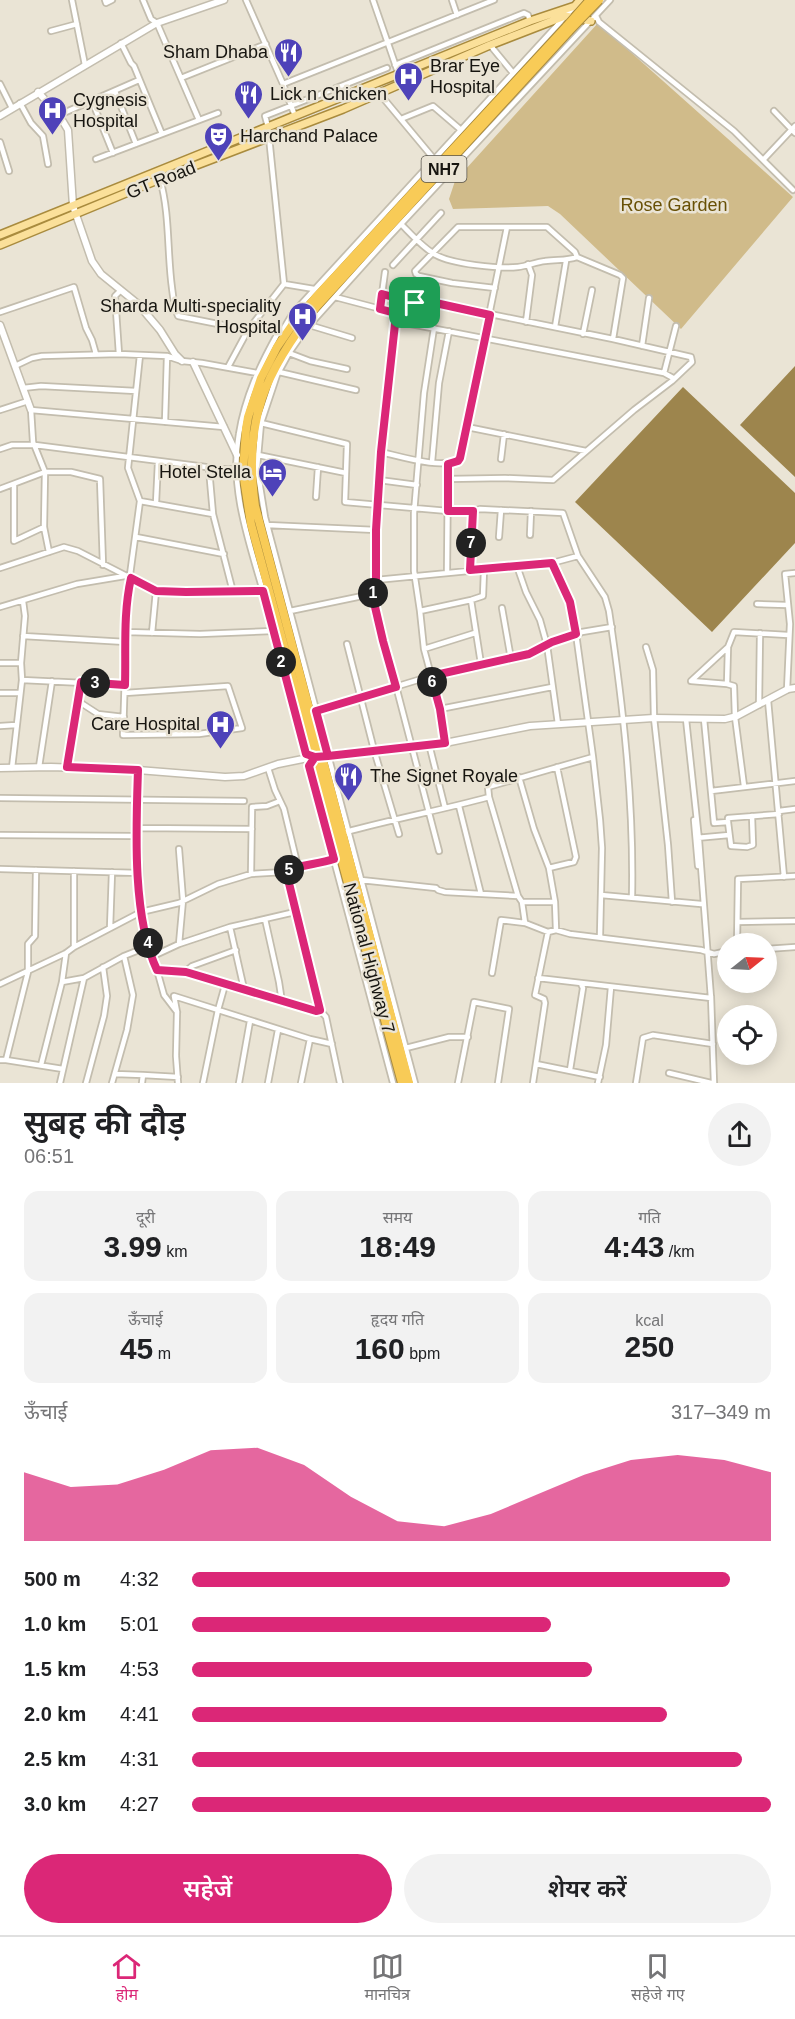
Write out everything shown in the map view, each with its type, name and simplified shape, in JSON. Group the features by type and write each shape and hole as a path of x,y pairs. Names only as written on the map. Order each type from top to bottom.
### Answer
{"highway":[{"name":"NH7","path":"409,1083 346,832 322,756 255,506 252,485 253,444 258,409 271,372 290,340 317,306 568,28 590,0"},
{"name":"NH7","path":"568,28 599,0"},
{"name":"National Highway 7","path":"402,1083 322,756 259,558 246,502 243,472 248,417 267,364 285,335 315,298 568,28"}],"main road":[{"path":"578,3 596,20"},
{"name":"GT Road","path":"0,235 578,3"},
{"path":"565,16 596,20"},
{"name":"GT Road","path":"0,245 160,179 270,138 490,45 565,16"}],"street":[{"path":"72,0 86,65"},
{"path":"105,0 106,3 112,0"},
{"path":"143,0 151,19 157,23 199,120"},
{"path":"0,116 157,23 224,0"},
{"path":"246,0 295,116"},
{"path":"372,0 402,84"},
{"path":"452,0 457,15"},
{"path":"283,84 494,0"},
{"path":"322,756 316,711 261,495 258,455 261,423 267,402 289,353 309,325 401,224 596,20 610,0"},
{"path":"322,756 306,754 246,528 237,455 238,436 246,405 257,373 278,333 285,335 284,328 293,313 578,3"},
{"path":"395,65 524,13 528,15 530,21"},
{"path":"596,20 734,131 793,190"},
{"path":"51,31 77,24"},
{"path":"121,43 130,63 134,66 162,134"},
{"path":"181,78 266,44"},
{"path":"490,45 513,73"},
{"path":"228,367 248,330 284,284 270,138 265,116 387,68"},
{"path":"59,115 139,80"},
{"path":"0,84 12,108"},
{"path":"115,91 136,144"},
{"path":"38,92 59,115 68,130 73,206 92,261 101,274 138,304 182,361"},
{"path":"379,93 434,159"},
{"path":"92,101 113,153"},
{"path":"20,103 43,136 48,164"},
{"path":"401,119 433,106 461,130"},
{"path":"764,159 794,130 774,111"},
{"path":"96,159 219,113"},
{"path":"0,142 9,171"},
{"path":"160,179 164,194 175,310 178,316 248,330"},
{"path":"393,265 441,213"},
{"path":"401,224 432,253 450,260 500,267 556,259 566,261 577,257 620,275 623,278 613,339"},
{"path":"495,288 424,277 416,274 415,271 458,227 547,227 575,252 577,257"},
{"path":"381,452 448,464 460,458 507,227"},
{"path":"555,327 566,261"},
{"path":"526,322 532,275 528,264"},
{"path":"380,309 385,272"},
{"path":"419,303 424,277"},
{"path":"284,284 314,289"},
{"path":"0,312 74,287 96,354"},
{"path":"120,354 115,296 121,290"},
{"path":"583,333 592,290"},
{"path":"382,294 419,303 431,302 555,327 691,357 692,362 672,381 634,410 554,480 448,479"},
{"path":"335,297 395,313 379,480 376,580 372,594 439,851"},
{"path":"642,346 649,298"},
{"path":"395,321 664,373 673,378"},
{"path":"0,325 31,410 33,442 45,472 44,527 49,552"},
{"path":"309,325 352,338"},
{"path":"664,373 676,326"},
{"path":"434,328 424,393 418,460 415,576 424,649 440,709 445,743"},
{"path":"432,462 439,382 449,331"},
{"path":"289,353 310,361 347,369"},
{"path":"15,366 42,356 120,354 167,356 182,361 257,373"},
{"path":"125,693 228,686 242,728 199,734 123,735 126,642 124,619 140,501 128,471 140,356"},
{"path":"165,422 167,356"},
{"path":"193,362 237,455"},
{"path":"279,372 356,390"},
{"path":"23,387 136,391"},
{"path":"0,410 28,401"},
{"path":"31,410 224,427"},
{"path":"261,423 348,444 345,502 448,511 480,509 563,513 578,556 605,597 612,627 623,720 633,840 632,897"},
{"path":"466,427 586,451"},
{"path":"501,459 504,434"},
{"path":"0,449 12,445 35,445 209,469 237,469"},
{"path":"258,455 346,473"},
{"path":"156,503 158,462"},
{"path":"447,572 448,464"},
{"path":"316,496 318,467"},
{"path":"209,469 213,514 233,591"},
{"path":"0,489 45,472 71,472 100,479 103,565"},
{"path":"379,480 417,485"},
{"path":"14,484 14,541 44,527"},
{"path":"140,501 213,514"},
{"path":"500,537 501,510"},
{"path":"470,570 473,511"},
{"path":"530,535 531,511"},
{"path":"267,525 376,530"},
{"path":"136,537 224,554"},
{"path":"0,568 64,547 78,551 156,591 263,591"},
{"path":"376,580 552,563 578,556"},
{"path":"552,563 570,602 593,757 600,820 600,936"},
{"path":"517,566 526,592 540,620 547,645 558,724"},
{"path":"420,611 483,596 484,570"},
{"path":"787,690 788,635 792,624 787,605 785,574 795,573"},
{"path":"0,607 77,584 128,577"},
{"path":"152,633 156,591"},
{"path":"290,611 372,594"},
{"path":"788,595 795,594"},
{"path":"471,600 480,664"},
{"path":"12,768 22,680 25,616 22,601"},
{"path":"757,604 787,605"},
{"path":"502,608 511,659"},
{"path":"316,711 431,676 529,654 576,634 612,627"},
{"path":"126,632 200,634 273,631"},
{"path":"727,684 728,647 734,632 788,635"},
{"path":"424,649 475,633"},
{"path":"759,705 760,633"},
{"path":"23,636 126,642"},
{"path":"347,644 374,750 399,834"},
{"path":"646,647 653,670 654,718 672,902"},
{"path":"728,647 691,681 727,684 735,688 735,717 744,786"},
{"path":"0,663 21,663"},
{"path":"22,680 125,685"},
{"path":"39,767 52,681"},
{"path":"67,767 81,682"},
{"path":"440,709 552,687"},
{"path":"0,768 67,767 225,777 244,776 322,756 445,743 530,726 654,718 725,719 735,717 768,699 795,688"},
{"path":"0,693 20,693"},
{"path":"768,699 784,877"},
{"path":"78,701 98,714 124,717"},
{"path":"686,719 706,952"},
{"path":"704,719 714,823 728,822"},
{"path":"0,726 16,725"},
{"path":"429,744 445,808"},
{"path":"322,756 309,766 393,1083"},
{"path":"525,922 522,902 518,896 488,787 593,757"},
{"path":"549,867 574,862 576,857 556,767"},
{"path":"268,768 274,790 284,809 298,867"},
{"path":"138,770 141,912 151,957 164,995 177,1012"},
{"path":"519,777 534,829 549,867 555,902 556,930"},
{"path":"711,791 795,781"},
{"path":"415,1083 346,832 489,797"},
{"path":"0,798 244,801"},
{"path":"251,874 252,807 267,806 280,801"},
{"path":"459,806 481,894"},
{"path":"752,816 753,845 731,846 728,818 779,813 795,809"},
{"path":"0,835 133,836 138,831 252,829"},
{"path":"697,838 729,835"},
{"path":"669,1073 713,1083 711,998 697,838"},
{"path":"179,849 183,900 179,944"},
{"path":"0,983 66,953 141,912 183,900 218,884 251,874 286,871 334,859"},
{"path":"0,869 139,873"},
{"path":"36,870 36,928 33,939 28,944 28,972 3,1060 63,1069"},
{"path":"74,871 74,947"},
{"path":"286,871 320,1010 326,1017 340,1083"},
{"path":"110,928 112,872"},
{"path":"738,933 738,879 795,876"},
{"path":"361,880 424,886 445,892 518,896"},
{"path":"601,895 701,904"},
{"path":"522,902 555,902"},
{"path":"151,957 179,944 230,927 296,912"},
{"path":"265,919 282,1002"},
{"path":"492,973 501,920 525,922 548,932 556,930 717,953"},
{"path":"738,922 795,921"},
{"path":"230,927 244,988"},
{"path":"533,1083 545,1003 544,999 535,995 548,932"},
{"path":"62,982 84,978 148,946"},
{"path":"777,948 795,947"},
{"path":"186,972 192,966 236,950"},
{"path":"41,1065 62,982 66,953"},
{"path":"112,1083 127,1030 133,995 124,956"},
{"path":"86,1083 107,996 103,967"},
{"path":"157,970 186,972 225,985 244,988 282,1002 316,1011 320,1010"},
{"path":"60,1083 84,978"},
{"path":"538,978 711,998"},
{"path":"570,1070 583,988 581,984"},
{"path":"203,1083 225,985"},
{"path":"536,1064 570,1070 599,1080 606,1046 611,987"},
{"path":"115,1074 178,1080 177,1012 174,996 278,1030 332,1044"},
{"path":"458,1083 474,1002 509,1009 498,1083"},
{"path":"239,1083 250,1020"},
{"path":"268,1083 278,1030"},
{"path":"636,1083 643,1038 653,1035 712,1044"},
{"path":"406,1048 449,1036 468,1037"},
{"path":"301,1083 310,1039"},
{"path":"142,1083 143,1075"}],"green space":[{"name":"Rose Garden","path":"598,23 793,197 681,329 560,214 548,206 453,209 449,199 455,181"}],"shaded area":[{"path":"795,366 795,477 740,425"},
{"path":"683,387 795,493 795,543 712,632 575,502"}],"place":[{"name":"Sham Dhaba","path":"289,78"},
{"name":"Brar Eye Hospital","path":"409,102"},
{"name":"Lick n Chicken","path":"249,120"},
{"name":"Cygnesis Hospital","path":"52,136"},
{"name":"Harchand Palace","path":"219,162"},
{"name":"Sharda Multi-speciality Hospital","path":"302,342"},
{"name":"Hotel Stella","path":"272,498"},
{"name":"Care Hospital","path":"221,750"},
{"name":"The Signet Royale","path":"349,802"}],"route":[{"path":"415,303 382,294 380,309 396,315 381,452 376,530 376,580 372,594 396,687 316,711 328,756 315,757 306,754 263,591 156,591 131,578 124,619 126,632 125,685 81,682 67,767 138,770 141,912 151,957 157,970 186,972 240,989 244,988 282,1002 316,1011 320,1010 286,871 334,859 309,766 315,757 323,755 328,756 445,743 440,709 431,676 529,654 552,642 573,637 576,634 570,602 552,563 470,570 473,511 448,511 448,464 460,458 490,315 431,302 415,303"}]}
